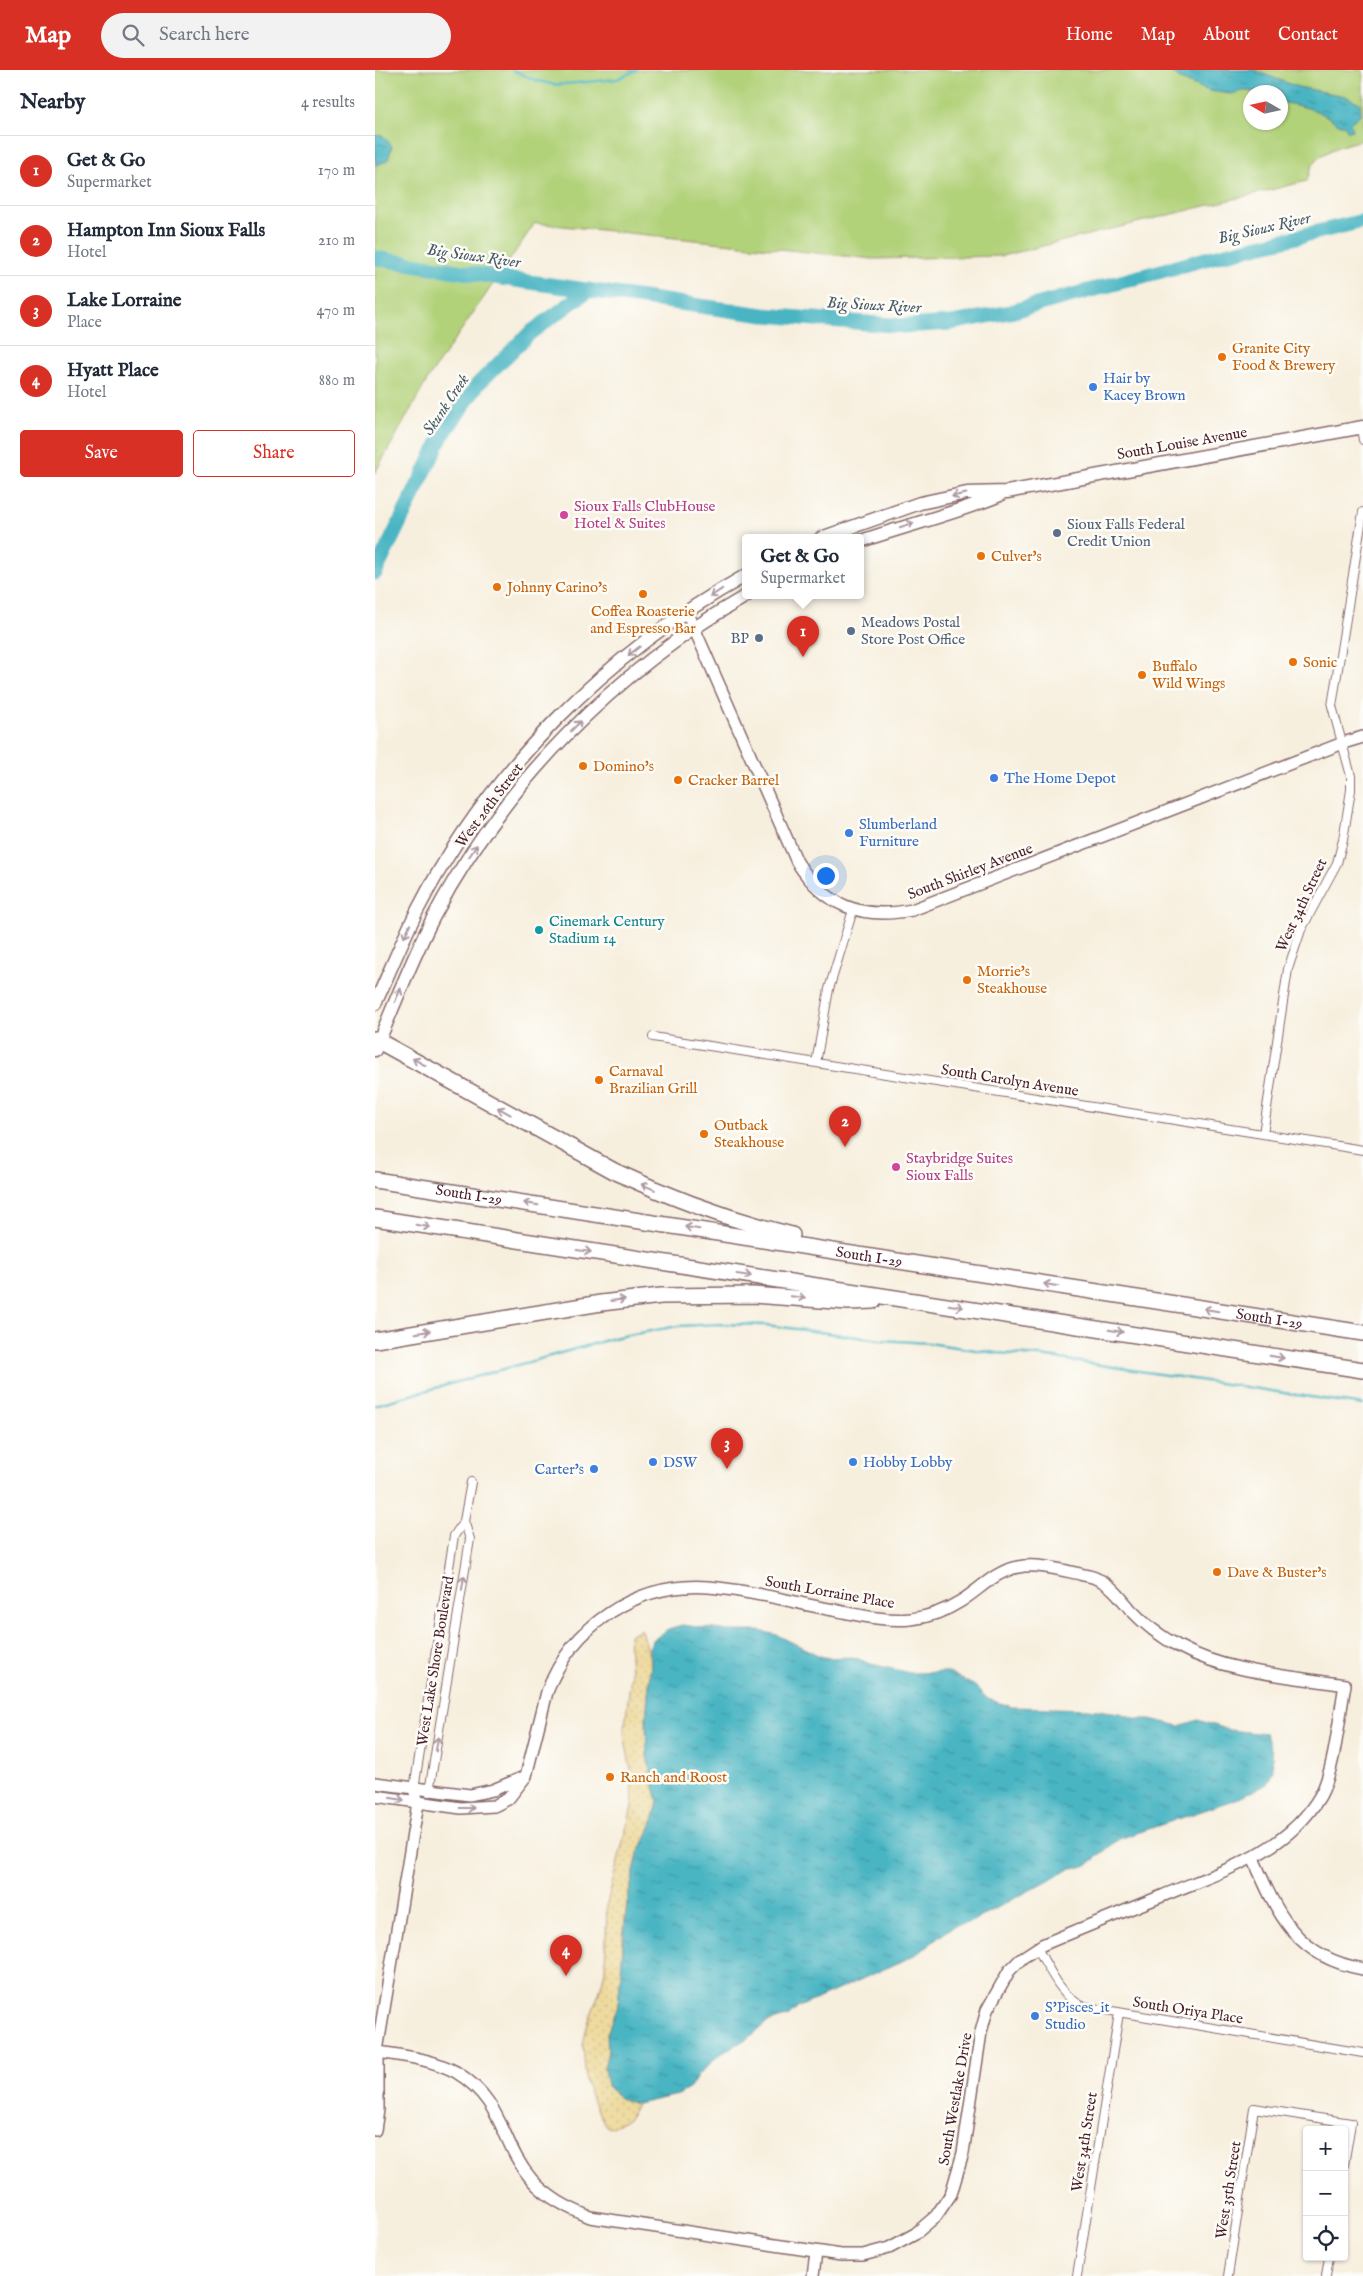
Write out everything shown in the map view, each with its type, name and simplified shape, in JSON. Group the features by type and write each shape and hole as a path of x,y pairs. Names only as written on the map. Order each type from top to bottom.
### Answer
{"highway":[{"path":"377,1043 643,1185 751,1224 879,1257"},
{"name":"South I-29","path":"375,1180 1363,1333"},
{"path":"375,1218 1363,1370"},
{"path":"375,1340 601,1303 661,1296 753,1294 848,1302 907,1299"}],"main road":[{"name":"South Louise Avenue","path":"832,534 920,503 967,493 1007,492 1362,431"},
{"name":"South Louise Avenue","path":"864,540 971,507 1007,492"},
{"path":"687,612 742,578"},
{"path":"694,628 742,598"},
{"name":"West 26th Street","path":"375,1004 413,919 444,864 478,813 515,766 564,712 594,684 656,633 687,612"},
{"name":"West 26th Street","path":"377,1043 433,918 459,873 510,800 552,750 600,702 635,672 694,628"}],"street":[{"name":"West 34th Street","path":"1263,1134 1288,969 1301,930 1337,863 1343,840 1351,790 1351,776 1332,706 1363,512"},
{"name":"South Shirley Avenue","path":"687,612 797,862 806,877 821,892 853,910 895,913 912,910 1343,743 1363,737"},
{"path":"816,1063 829,989 853,910"},
{"name":"South Carolyn Avenue","path":"653,1037 1363,1150"},
{"name":"West Lake Shore Boulevard","path":"375,2130 378,2110 376,2055 419,1803 414,1789 454,1536 464,1521 471,1482"},
{"name":"West Lake Shore Boulevard","path":"429,1792 470,1539 464,1521"},
{"name":"South Lorraine Place","path":"375,1796 461,1808 494,1806 508,1799 526,1776 547,1692 572,1647 594,1624 616,1608 651,1593 672,1589 717,1588 879,1618 911,1619 947,1608 1006,1570 1029,1565 1039,1566 1098,1579 1107,1585 1161,1636 1203,1658 1232,1666 1345,1685"},
{"name":"South Westlake Drive","path":"376,2055 420,2059 441,2065 467,2080 493,2108 527,2173 543,2190 564,2206 590,2217 841,2255 863,2255 889,2248 915,2234 936,2216 951,2194 959,2170 981,2032 987,2010 1009,1972 1022,1958 1037,1948 1253,1858 1285,1836 1307,1816 1321,1794 1329,1773 1345,1685"},
{"path":"375,1783 429,1792 470,1795 493,1790 526,1776"},
{"path":"419,1803 429,1792"},
{"path":"1253,1858 1275,1908 1296,1935 1317,1951 1340,1963 1363,1969"},
{"name":"South Oriya Place","path":"1037,1948 1063,1991 1072,2001 1091,2008 1363,2053"},
{"name":"West 34th Street","path":"1077,2276 1119,2013"},
{"name":"West 35th Street","path":"1228,2276 1254,2108 1351,2124 1348,2141"},
{"path":"813,2276 817,2252"},
{"path":"1326,2276 1328,2261"}],"green space":[{"path":"375,70 1363,70 1363,140 1342,146 1321,156 1312,166 1307,181 1002,256 873,259 535,223 429,377 375,473"}],"sand":[{"path":"642,1630 651,1662 646,1718 647,1756 658,1802 652,1826 638,1854 627,1903 623,1935 621,1984 618,2005 607,2034 608,2050 604,2069 632,2103 637,2104 629,2119 609,2128 594,2104 586,2083 583,2045 587,2026 605,1971 607,1903 633,1803 631,1771 624,1734 631,1674 629,1635"}],"water":[{"path":"1168,70 1253,70 1298,87 1345,96 1360,103 1361,114 1350,123 1352,130 1348,131 1344,125 1340,125 1318,112 1288,103 1288,85 1243,85 1243,91 1231,94 1209,91 1180,79"},
{"path":"375,135 383,136 392,146 388,160 377,165 375,165"},
{"path":"682,1625 729,1631 760,1631 777,1635 820,1656 829,1658 853,1657 871,1664 910,1673 948,1672 975,1686 988,1699 1012,1707 1089,1709 1120,1713 1138,1719 1150,1719 1180,1726 1198,1720 1229,1730 1266,1734 1272,1752 1273,1771 1267,1784 1234,1800 1119,1839 1087,1865 1071,1868 971,1922 952,1927 918,1953 900,1962 799,2007 789,2016 766,2023 751,2036 719,2055 698,2075 690,2088 678,2095 637,2104 619,2098 607,2086 604,2069 608,2050 607,2034 618,2005 627,1903 638,1854 652,1825 658,1802 647,1756 646,1718 651,1662 649,1648 652,1641 668,1629"}],"waterway":[{"path":"512,70 535,80 555,85 617,79 637,70"},
{"name":"Big Sioux River","path":"375,258 501,278 764,315 904,326 951,323 1010,312 1213,257 1363,221"},
{"name":"Skunk Creek","path":"375,573 442,436 478,384 530,333 589,290"},
{"path":"375,1405 618,1337 678,1326 721,1324 766,1325 880,1340 929,1343 996,1353 1041,1356 1363,1405"}],"place":[{"name":"Granite City Food & Brewery","path":"1222,357"},
{"name":"Hair by Kacey Brown","path":"1093,387"},
{"name":"Sioux Falls ClubHouse Hotel & Suites","path":"564,515"},
{"name":"Sioux Falls Federal Credit Union","path":"1057,533"},
{"name":"Culver's","path":"981,556"},
{"name":"Johnny Carino's","path":"497,587"},
{"name":"Coffea Roasterie and Espresso Bar","path":"643,594"},
{"name":"Meadows Postal Store Post Office","path":"851,631"},
{"name":"BP","path":"759,638"},
{"name":"Get & Go","path":"803,657"},
{"name":"Sonic","path":"1293,662"},
{"name":"Buffalo Wild Wings","path":"1142,675"},
{"name":"Domino's","path":"583,766"},
{"name":"The Home Depot","path":"994,778"},
{"name":"Cracker Barrel","path":"678,780"},
{"name":"Slumberland Furniture","path":"849,833"},
{"name":"Cinemark Century Stadium 14","path":"539,930"},
{"name":"Morrie's Steakhouse","path":"967,980"},
{"name":"Carnaval Brazilian Grill","path":"599,1080"},
{"name":"Outback Steakhouse","path":"704,1134"},
{"name":"Hampton Inn Sioux Falls","path":"845,1147"},
{"name":"Staybridge Suites Sioux Falls","path":"896,1167"},
{"name":"DSW","path":"653,1462"},
{"name":"Hobby Lobby","path":"853,1462"},
{"name":"Carter's","path":"594,1469"},
{"name":"Lake Lorraine","path":"727,1469"},
{"name":"Dave & Buster's","path":"1217,1572"},
{"name":"Ranch and Roost","path":"610,1777"},
{"name":"Hyatt Place","path":"566,1976"},
{"name":"S'Pisces_it Studio","path":"1035,2016"}]}
